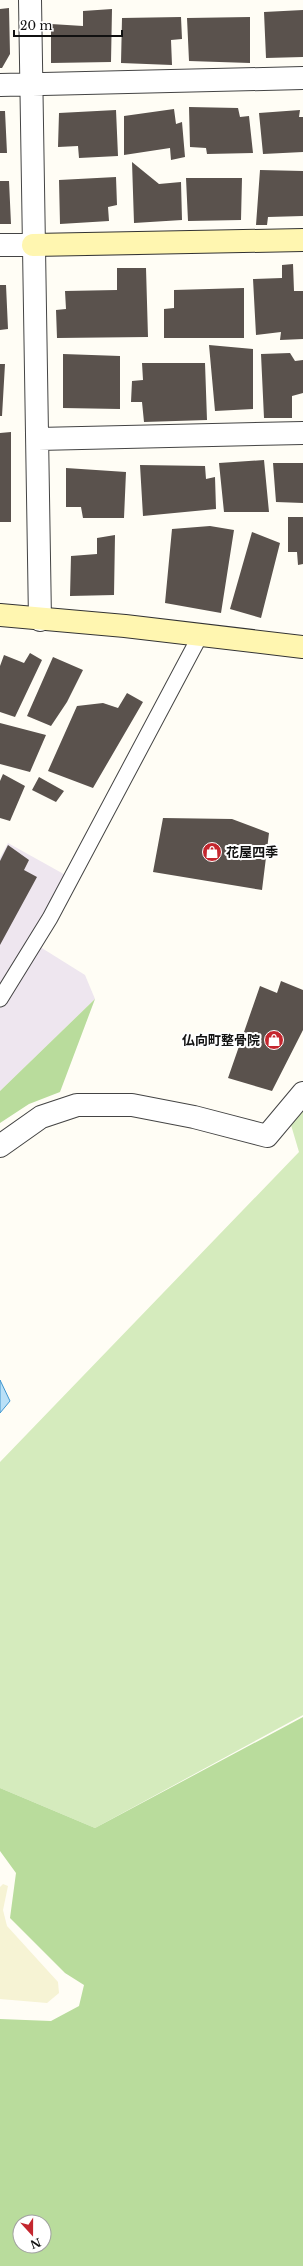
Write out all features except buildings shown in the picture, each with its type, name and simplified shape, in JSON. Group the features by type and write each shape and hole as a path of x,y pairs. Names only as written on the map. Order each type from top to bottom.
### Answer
{"street":[{"path":"30,0 40,620"},
{"path":"0,85 303,78"},
{"path":"0,246 303,240"},
{"path":"38,439 303,433"},
{"path":"0,615 40,620 201,634 303,647"},
{"path":"0,1146 41,1117 77,1105 132,1105 194,1117 267,1136 303,1093"}],"lane":[{"path":"0,999 50,918 201,634"}],"shaded area":[{"path":"8,843 69,877 29,940 85,975 95,999 0,1091 0,858"},
{"path":"3,1884 8,1886 3,1910 7,1926 58,1982 59,1993 47,2003 0,1999 0,1887"}],"green space":[{"path":"95,999 60,1092 29,1104 0,1123 0,1091"},
{"path":"303,1111 303,1715 95,1828 0,1788 0,1462 299,1152 291,1125"},
{"path":"303,1717 303,2266 0,2266 0,2019 51,2021 79,2006 84,1985 65,1973 10,1918 16,1873 0,1851 0,1788 95,1828"}],"water":[{"path":"0,1380 10,1401 0,1413"}],"place":[{"name":"花屋四季","path":"212,852"},
{"name":"仏向町整骨院","path":"274,1040"}]}
